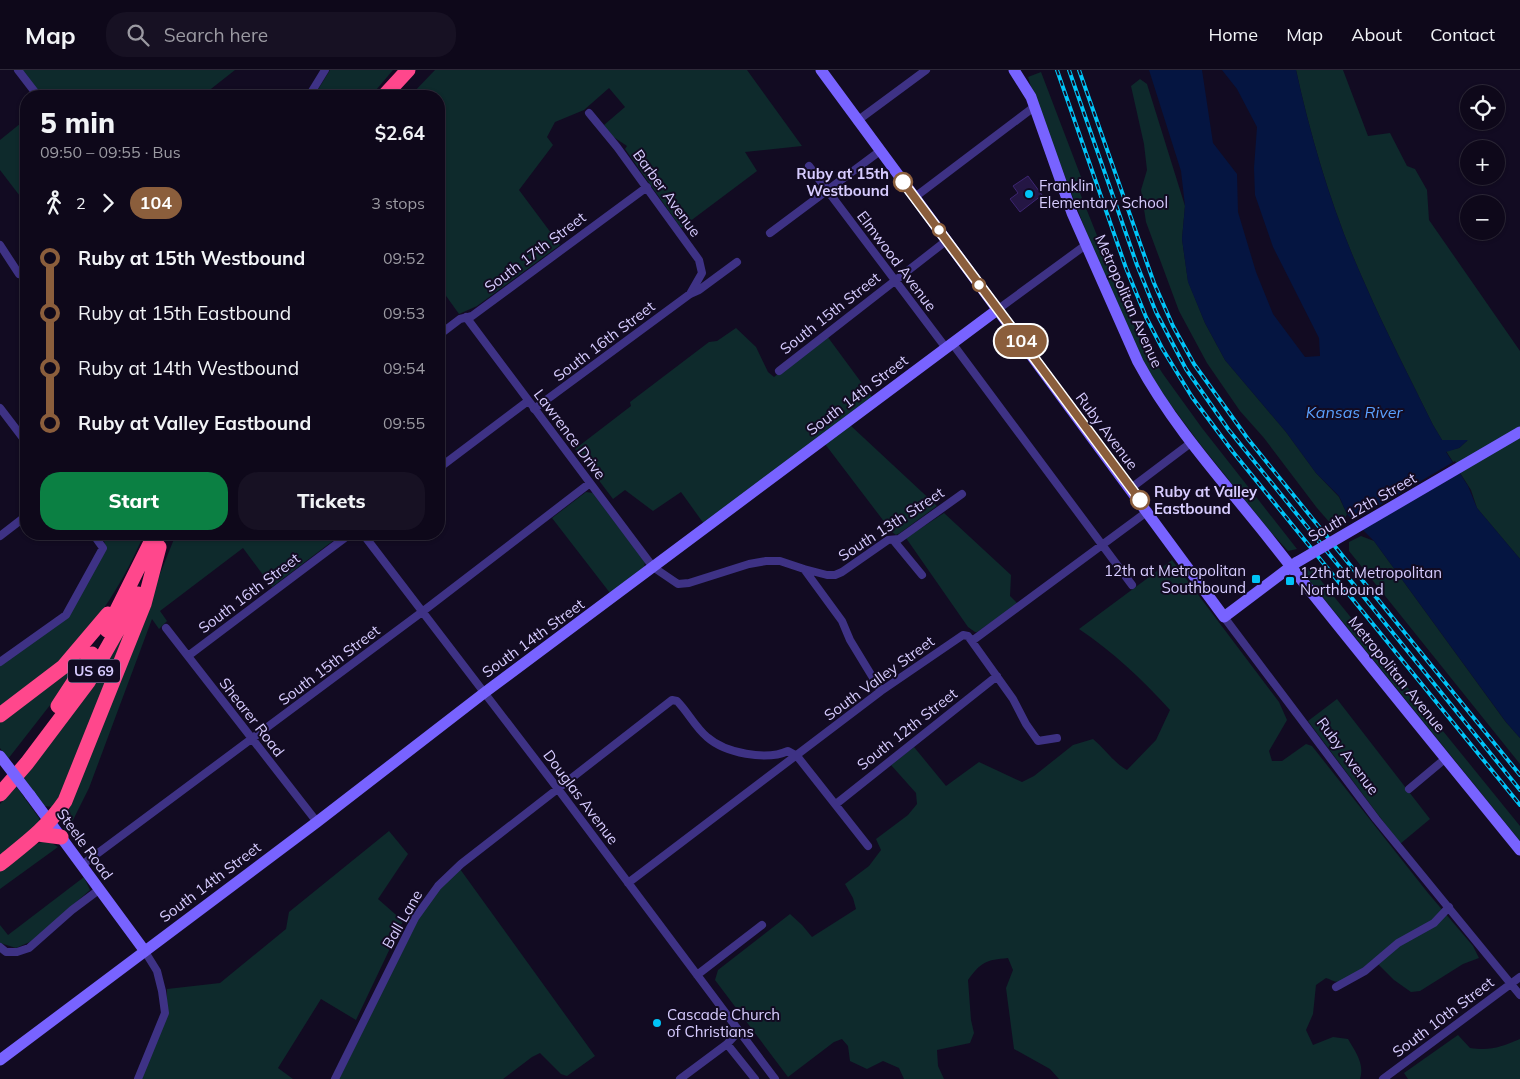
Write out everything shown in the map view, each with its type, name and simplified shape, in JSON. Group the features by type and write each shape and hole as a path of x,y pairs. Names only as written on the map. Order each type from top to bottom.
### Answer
{"highway":[{"path":"390,90 408,70"},
{"path":"402,90 420,70"},
{"name":"US 69","path":"0,779 29,746 80,673 108,629 129,586 158,540"},
{"name":"US 69","path":"0,794 88,682 130,609 158,540"},
{"path":"0,864 38,834 50,822 65,801 144,604 159,540"},
{"path":"0,715 63,667 100,625 129,586"},
{"path":"38,834 61,837"}],"street":[{"path":"18,70 33,90"},
{"path":"313,90 325,70"},
{"name":"Ruby Avenue","path":"820,70 1148,511 1224,617 1376,819 1520,995"},
{"path":"857,120 926,70"},
{"name":"Metropolitan Avenue","path":"1014,70 1024,85 1034,107 1060,181 1138,362 1160,400 1192,442 1295,564 1520,850"},
{"path":"915,198 1034,107"},
{"name":"Barber Avenue","path":"590,113 647,187 699,260 702,273 690,294"},
{"path":"770,233 880,151"},
{"name":"Elmwood Avenue","path":"809,166 894,280 949,346 1102,547"},
{"name":"South 17th Street","path":"445,330 460,319 472,316 647,187"},
{"name":"South 15th Street","path":"779,371 946,241"},
{"name":"South 14th Street","path":"0,1060 484,693 1087,244"},
{"path":"0,245 19,274"},
{"name":"South 16th Street","path":"534,409 690,294 699,290 737,262"},
{"name":"Lawrence Drive","path":"466,317 653,567 678,584 688,583 749,564 766,561 780,561 804,569"},
{"path":"445,463 528,401"},
{"path":"0,409 20,434"},
{"name":"South 12th Street","path":"1224,617 1295,564 1520,432"},
{"path":"1131,488 1192,442"},
{"name":"South 15th Street","path":"82,866 422,612 590,483"},
{"name":"South 13th Street","path":"804,569 827,575 835,575 842,572 888,540 899,539 962,494"},
{"path":"1057,738 1038,741 997,676 972,641 1102,547 1148,511"},
{"path":"0,536 20,521"},
{"path":"0,662 66,615 103,548 97,540"},
{"name":"South 16th Street","path":"188,656 342,540"},
{"name":"Douglas Avenue","path":"368,540 558,789 775,1079"},
{"path":"894,540 922,575"},
{"path":"1102,547 1132,585"},
{"path":"804,569 842,621 850,640 881,691"},
{"name":"Shearer Road","path":"166,628 316,822"},
{"name":"South Valley Street","path":"628,883 881,691 962,636 968,636 972,641"},
{"name":"South 12th Street","path":"836,804 997,676"},
{"path":"558,789 672,700 677,701 707,737 719,746 753,755 778,755 788,751 797,756 868,846"},
{"name":"Steele Road","path":"0,756 144,950"},
{"path":"1409,788 1446,758"},
{"name":"Ball Lane","path":"335,1079 415,918 438,886 461,864 558,789"},
{"path":"0,947 6,952 17,952 29,948 72,910 100,889"},
{"path":"1336,987 1365,971 1398,943 1434,923 1449,907"},
{"path":"697,976 762,925"},
{"path":"138,1079 165,1013 157,971 144,950"},
{"name":"South 10th Street","path":"1383,1079 1520,977"},
{"path":"680,1079 727,1044 739,1031"},
{"path":"727,1044 755,1079"}],"green space":[{"path":"22,70 235,70 210,90 37,90"},
{"path":"330,70 393,70 376,90 318,90"},
{"path":"435,70 747,70 802,146 745,152 757,171 681,228 625,149 627,146 612,136 604,125 625,107 609,88 584,110 555,122 547,137 553,145 519,190 560,245 477,306 459,314 445,294 445,90 416,90"},
{"path":"1296,70 1343,70 1368,136 1390,133 1407,166 1415,169 1427,190 1429,220 1520,351 1520,559 1477,508 1471,490 1446,451 1459,448 1467,441 1442,440 1373,302 1334,206 1309,125"},
{"path":"1041,72 1086,190 1080,193 1139,337 1202,428 1297,549 1288,551 1270,531 1200,444 1168,401 1144,364 1103,276 1032,90 1028,77"},
{"path":"1140,79 1147,84 1185,206 1182,239 1188,281 1205,323 1225,360 1286,432 1316,473 1339,497 1347,514 1342,525 1331,524 1264,438 1240,411 1207,363 1179,311 1146,222 1141,190 1147,170 1144,144 1131,86"},
{"path":"20,124 20,196 0,170 0,140"},
{"path":"736,328 756,347 768,372 774,377 827,336 872,397 704,524 681,492 653,511 625,490 613,499 575,449 631,406 630,402 709,342 717,341"},
{"path":"850,425 937,506 896,535 825,444"},
{"path":"586,492 593,493 645,562 644,568 610,593 552,518"},
{"path":"944,513 1011,575 1010,596 1018,604 977,632 968,627 906,538"},
{"path":"1361,536 1374,541 1505,721 1520,738 1520,764 1349,551 1349,542"},
{"path":"104,540 141,540 110,600 88,630 56,665 0,707 0,665 72,609 106,548"},
{"path":"174,540 334,540 272,587 243,548 160,611 167,621 159,629 152,619 89,788 66,834 63,825 65,811"},
{"path":"1172,560 1279,702 1287,720 1269,751 1272,761 1282,761 1306,744 1312,746 1428,893 1473,946 1479,958 1463,964 1420,991 1411,992 1394,980 1373,959 1347,979 1335,982 1326,978 1316,985 1313,1014 1306,1030 1313,1045 1333,1037 1348,1039 1360,1063 1360,1079 1059,1079 1050,1069 1014,1049 1006,988 1013,970 1008,958 985,963 968,980 971,1020 974,1033 970,1043 937,1050 938,1066 944,1079 904,1079 899,1068 883,1061 867,1069 850,1061 848,1046 842,1039 834,1042 788,1077 715,980 718,970 790,914 812,937 856,909 853,898 845,884 869,866 881,850 876,839 908,815 917,804 916,793 891,765 914,747 946,786 979,762 1022,782 1034,776 1073,745 1093,739 1117,763 1127,770 1156,740 1170,710 1127,666 1079,629"},
{"path":"1310,567 1520,826 1520,841 1308,579 1305,569"},
{"path":"129,625 73,776 53,807 44,806 23,779 76,709"},
{"path":"84,652 54,700 8,759 0,748 0,722"},
{"path":"1337,699 1430,819 1400,844 1308,721"},
{"path":"16,786 40,822 0,859 0,804"},
{"path":"389,831 408,854 378,899 403,921 356,1020 321,999 278,1068 293,1079 142,1079 167,1006 167,989 220,983 286,929 289,912"},
{"path":"44,841 58,847 0,889 0,869 34,845"},
{"path":"460,869 595,1056 567,1076 561,1074 540,1053 503,1079 338,1079 416,922 442,885"},
{"path":"84,877 90,890 32,941 16,948 0,943 0,925 8,935"},
{"path":"1458,1035 1470,1048 1478,1049 1496,1048 1520,1039 1520,1079 1408,1079 1404,1073"}],"water":[{"name":"Kansas River","path":"1149,70 1202,70 1213,143 1237,174 1238,212 1256,272 1273,314 1305,357 1320,356 1319,338 1273,247 1255,195 1254,168 1257,127 1237,89 1222,70 1296,70 1309,125 1334,206 1373,302 1442,440 1468,440 1459,448 1446,452 1468,486 1477,508 1520,559 1520,738 1506,722 1374,541 1347,514 1339,496 1316,473 1286,432 1225,360 1205,323 1188,282 1182,239 1185,206 1181,171"}],"pier":[{"path":"1455,461 1462,472 1360,531 1351,522"}],"building":[{"name":"Franklin Elementary School","path":"1028,176 1042,195 1020,212 1010,199 1018,193 1013,186"}],"railway":[{"path":"1057,70 1126,268 1146,317 1162,348 1192,397 1233,452 1520,805"},
{"path":"1069,70 1137,265 1156,312 1186,369 1228,429 1520,790"},
{"path":"1079,70 1154,283 1173,326 1194,364 1248,439 1520,775"}],"bus line":[{"name":"104","path":"903,182 1140,500"}],"place":[{"name":"Ruby at 15th Westbound","path":"903,182"},
{"name":"Franklin Elementary School","path":"1029,194"},
{"name":"Ruby at Valley Eastbound","path":"1140,500"},
{"name":"12th at Metropolitan Southbound","path":"1256,579"},
{"name":"12th at Metropolitan Northbound","path":"1290,581"},
{"name":"Cascade Church of Christians","path":"657,1023"}]}
